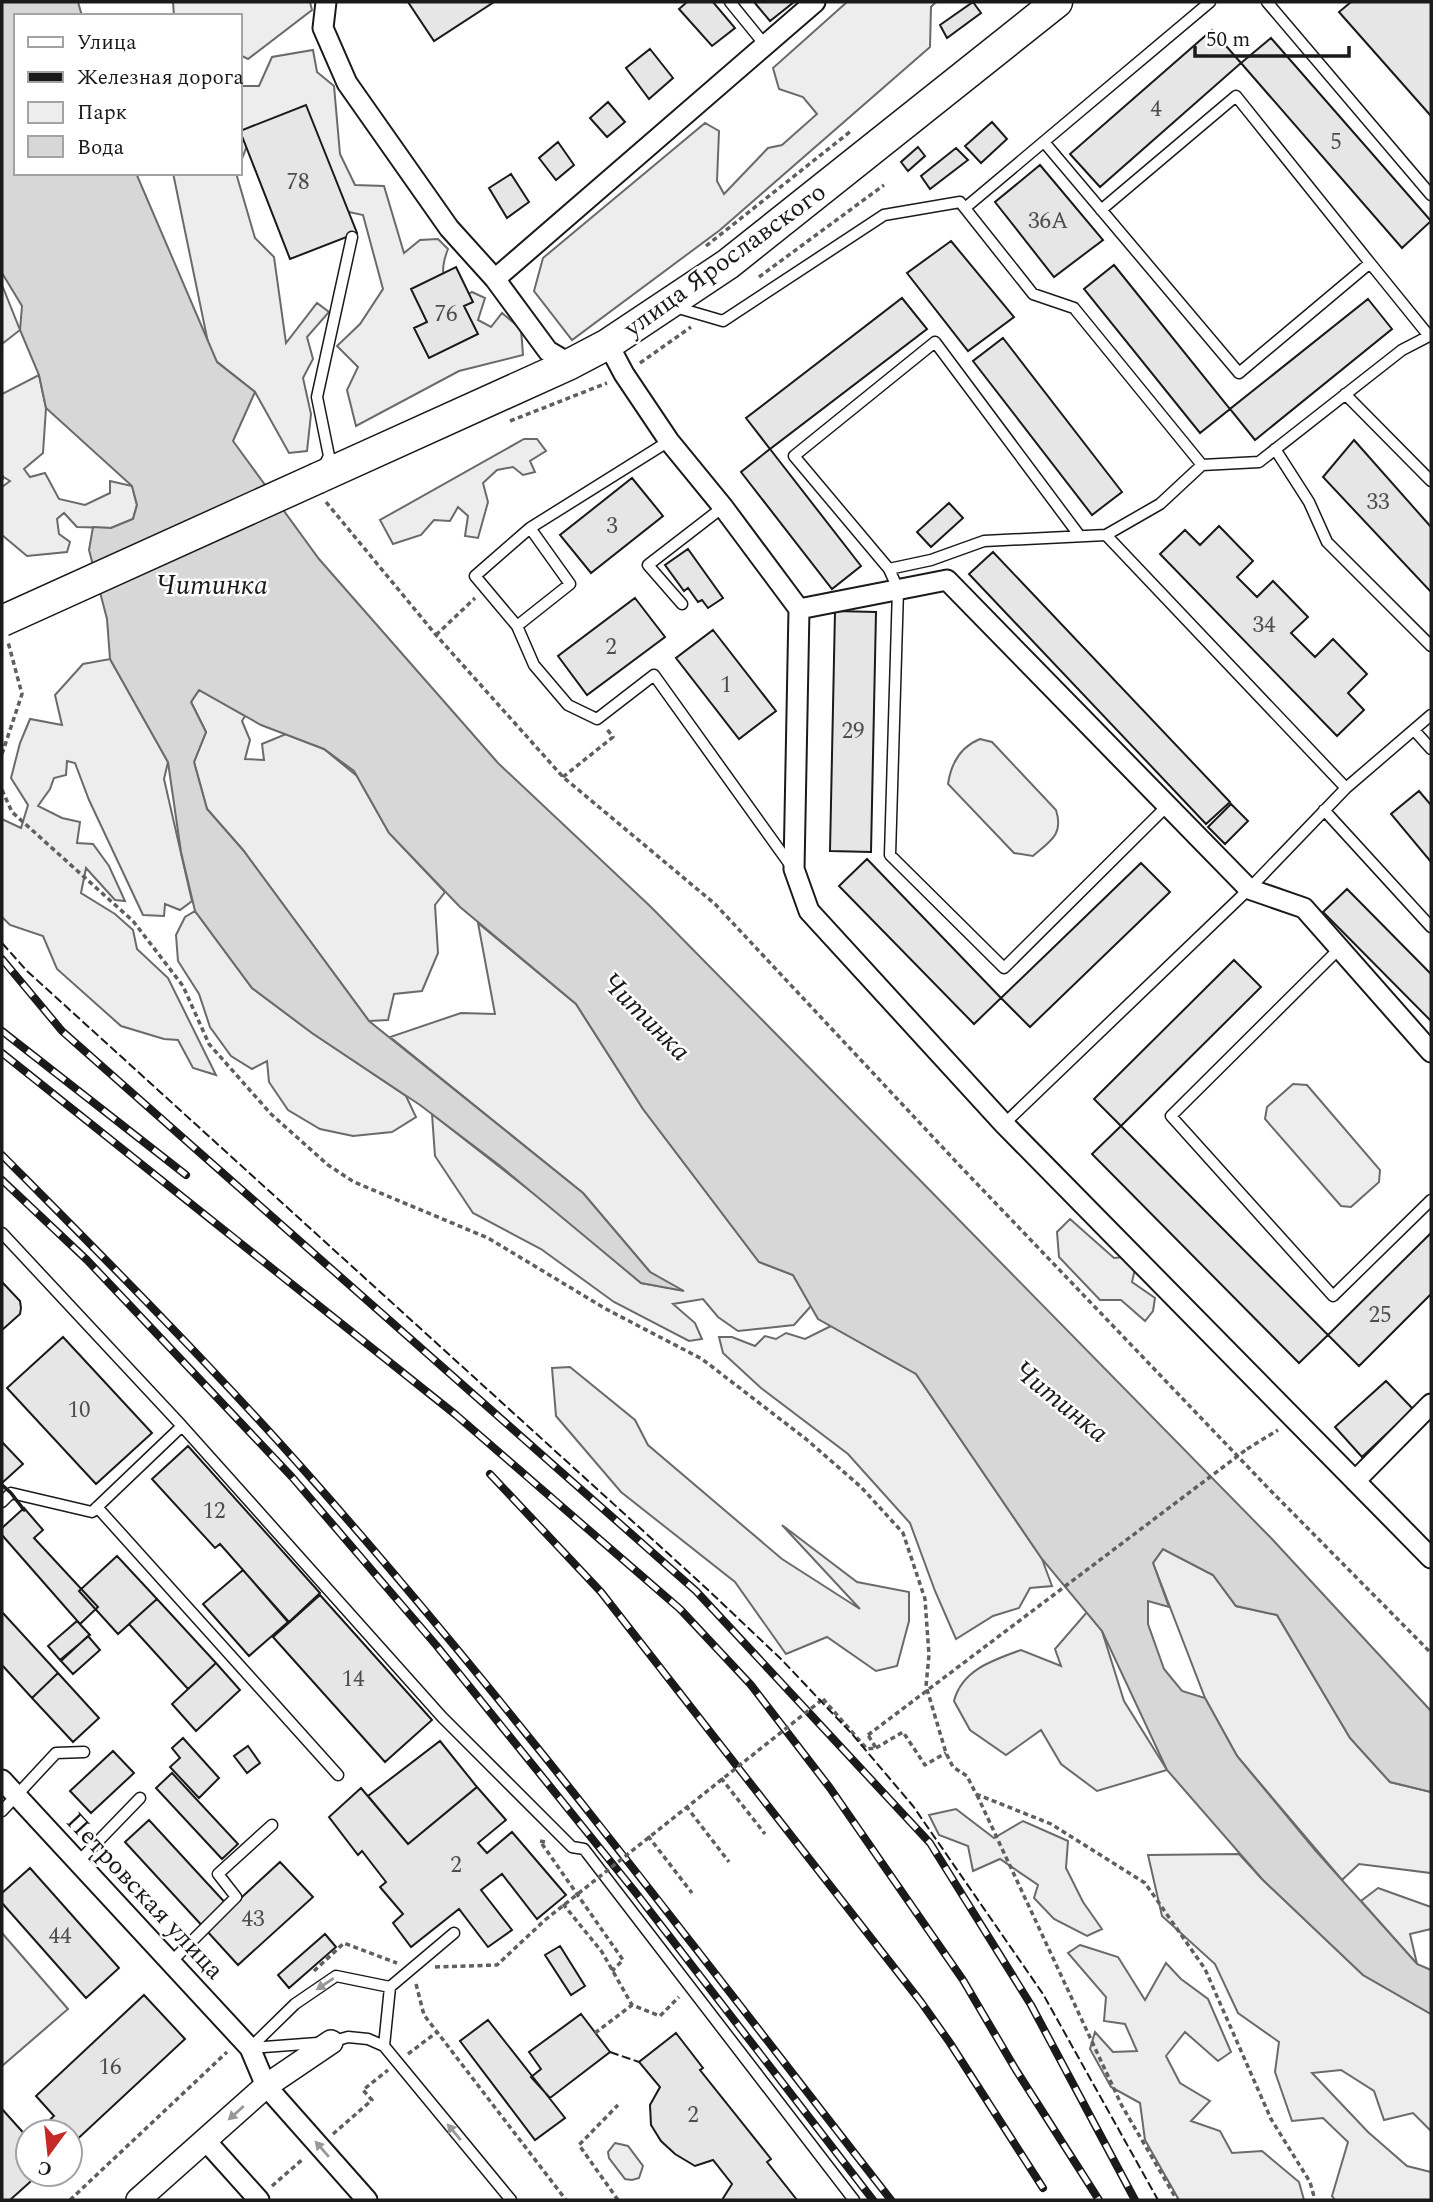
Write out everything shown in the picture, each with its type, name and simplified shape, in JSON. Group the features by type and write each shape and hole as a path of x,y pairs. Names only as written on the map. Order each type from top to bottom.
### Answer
{"main road":[{"name":"улица Ярославского","path":"3,625 319,486 608,344 728,264 1057,2"}],"street":[{"path":"326,2 323,28 347,83 449,228 495,279 548,351 570,364"},
{"path":"495,279 815,2"},
{"path":"608,344 624,374 669,440 799,608 794,869 809,911 1003,1124 1431,1558"},
{"path":"799,608 947,580 1250,889 1304,908 1431,1052"},
{"path":"1355,1481 1431,1404"},
{"name":"Петровская улица","path":"2,1780 250,2048 266,2086"},
{"path":"138,2200 266,2086 331,2042"},
{"path":"266,2086 367,2200"},
{"path":"206,2141 259,2200"}],"lane":[{"path":"730,2 765,45"},
{"path":"965,208 1210,2"},
{"path":"1267,2 1431,195"},
{"path":"889,569 931,560 984,541 1106,535 1160,504 1202,465 1259,462 1402,350 1430,335 1236,96 1101,210"},
{"path":"1044,142 1239,373 1370,263"},
{"path":"668,305 723,321 884,215 960,202 1033,294 1074,308 1202,465"},
{"path":"319,486 330,456 317,397 352,237"},
{"path":"1079,535 935,342 794,456 889,569 898,589 890,855 1004,968 1167,806"},
{"path":"1345,394 1431,481"},
{"path":"669,440 530,528 475,576 517,626 534,665 568,705 597,719 654,675 794,869"},
{"path":"1275,449 1309,502 1327,542 1431,646"},
{"path":"682,604 648,565 723,507"},
{"path":"517,626 570,583 530,528"},
{"path":"1106,535 1346,788"},
{"path":"1003,1124 1250,889 1346,788 1431,715"},
{"path":"1414,730 1431,749"},
{"path":"1324,810 1431,927"},
{"path":"1340,948 1171,1115 1333,1296 1431,1200"},
{"path":"2,1233 182,1426 442,1717 572,1847 584,1849 854,2200"},
{"path":"2,1502 11,1493 92,1512 182,1426"},
{"path":"97,1507 338,1775"},
{"path":"2,1811 56,1753 84,1752"},
{"path":"78,1862 140,1798"},
{"path":"171,1962 236,1897 218,1874 272,1825"},
{"path":"384,2046 390,1987 454,1933"},
{"path":"250,2048 295,2004 336,1976 390,1987"},
{"path":"250,2048 331,2042 348,2037 368,2039 384,2046 511,2200"}],"path":[{"path":"704,248 854,129"},
{"path":"2,475 2,480"},
{"path":"319,486 436,635 563,776 715,904 960,1166 1270,1490 1431,1653"},
{"path":"436,635 485,588"},
{"path":"2,754 22,694 3,625"},
{"path":"563,776 613,737 597,719"},
{"path":"2,790 12,812 133,921 183,986 209,1044 271,1114 328,1165 354,1182 488,1238 606,1309 702,1359 806,1439 861,1487 903,1533 925,1599 929,1655 926,1686 946,1753 953,1767 967,1776 1122,2106 1177,2200"},
{"path":"876,1748 868,1735 1247,1449 1279,1430"},
{"path":"566,2200 424,2015 412,1968 496,1965 563,1904 823,1699 867,1749 876,1748 903,1732 925,1765 946,1753"},
{"path":"721,1778 765,1834"},
{"path":"976,1794 1051,1824 1145,1883 1205,1969 1271,2119 1310,2182 1315,2200"},
{"path":"686,1806 729,1862"},
{"path":"648,1836 692,1893"},
{"path":"572,1847 540,1841 623,1960 612,1971"},
{"path":"563,1904 602,1952 632,2005 595,2033"},
{"path":"259,2200 372,2100 363,2090"},
{"path":"618,2105 579,2146 618,2200"}],"green space":[{"path":"173,2 310,2 312,10 248,59 242,56 242,14 174,14"},
{"path":"847,2 936,2 931,7 930,47 720,230 572,340 534,291 543,258 705,123 719,131 717,181 724,194 768,148 782,145 817,114 803,97 779,89 773,68"},
{"path":"313,50 317,72 334,86 340,154 355,185 384,186 404,253 420,240 438,239 448,249 443,271 453,294 459,300 472,292 485,298 478,320 491,327 502,313 521,329 523,355 459,371 356,426 347,390 358,367 337,346 360,324 383,289 363,215 340,210 253,130 242,159 242,86 259,86 272,57"},
{"path":"173,175 237,175 255,238 274,257 286,343 317,303 329,312 307,337 313,359 303,378 311,414 307,451 289,453 255,392 211,357"},
{"path":"2,285 20,330 2,344"},
{"path":"39,375 46,408 43,453 24,469 30,477 45,473 59,499 85,505 110,493 110,481 132,486 137,505 133,519 111,528 77,527 64,513 57,519 59,534 70,542 67,552 27,556 2,535 2,487 10,481 2,476 2,394"},
{"path":"524,439 537,439 546,451 530,461 535,472 523,475 513,467 497,470 483,483 488,502 478,538 465,536 468,516 458,507 450,521 434,520 421,535 393,544 380,520"},
{"path":"110,659 168,762 164,779 192,901 180,910 165,904 164,916 143,915 89,800 75,763 67,761 66,775 54,778 38,806 62,818 80,822 77,843 93,844 109,866 125,901 115,900 86,868 81,893 115,914 133,930 137,949 168,978 216,1075 193,1068 178,1040 164,1039 121,1026 57,969 43,936 10,925 2,917 2,819 21,828 28,805 11,778 20,743 30,719 62,725 55,695 83,664"},
{"path":"199,690 245,716 242,721 250,740 245,759 264,760 262,744 286,734 324,749 357,776 389,833 445,892 435,905 438,953 422,991 394,994 388,1020 369,1021 243,850 207,809 194,762 206,732 191,702"},
{"path":"980,739 992,742 1056,810 1057,832 1033,856 1014,853 948,784 951,770 962,751"},
{"path":"195,911 252,988 312,1033 406,1096 416,1117 392,1132 353,1136 320,1129 288,1110 269,1082 267,1061 252,1069 231,1056 210,1027 199,994 178,961 176,935 185,917"},
{"path":"478,923 576,1004 643,1109 759,1262 793,1275 811,1306 794,1325 738,1331 718,1317 703,1299 673,1304 695,1323 702,1339 689,1341 614,1302 541,1249 473,1213 435,1156 432,1114 560,1214 641,1283 681,1290 650,1272 583,1193 390,1037 461,1013 495,1014"},
{"path":"1293,1084 1307,1085 1380,1170 1379,1182 1351,1207 1341,1206 1265,1119 1267,1107"},
{"path":"1070,1219 1114,1258 1124,1257 1135,1269 1132,1282 1155,1298 1153,1311 1145,1321 1121,1300 1100,1300 1059,1257 1057,1232"},
{"path":"831,1326 916,1374 1042,1559 1052,1586 1030,1588 1019,1608 993,1616 956,1639 910,1523 848,1454 761,1388 723,1353 719,1337 732,1337 755,1346 765,1336 776,1339 786,1333 805,1339"},
{"path":"570,1367 635,1420 648,1445 782,1559 860,1609 782,1525 857,1582 909,1592 909,1621 897,1666 876,1671 827,1637 786,1654 735,1582 621,1492 556,1416 552,1368"},
{"path":"1163,1549 1213,1575 1236,1606 1277,1615 1350,1738 1390,1782 1431,1792 1431,1873 1359,1864 1342,1880 1237,1756 1205,1698 1153,1563"},
{"path":"1087,1612 1102,1631 1124,1701 1167,1770 1097,1791 1061,1764 1041,1730 1006,1755 970,1730 954,1701 958,1690 971,1674 990,1662 1021,1650 1061,1666 1055,1649"},
{"path":"956,1809 994,1838 1023,1821 1068,1841 1066,1868 1083,1902 1102,1929 1087,1936 1054,1919 1034,1898 1038,1885 1000,1859 973,1871 968,1846 939,1835 929,1815"},
{"path":"1239,1854 1363,1975 1431,2014 1431,2131 1413,2113 1384,2120 1374,2091 1341,2070 1312,2073 1368,2132 1407,2166 1431,2172 1431,2200 1335,2200 1332,2196 1348,2142 1323,2118 1292,2121 1275,2072 1279,2042 1238,2013 1215,1964 1162,1916 1148,1855"},
{"path":"1378,1888 1431,1907 1431,1929 1410,1934 1417,1964 1361,1901"},
{"path":"2,1933 68,2009 2,2066"},
{"path":"1080,1945 1118,1957 1145,2000 1166,1963 1181,1979 1208,1999 1231,2052 1218,2061 1185,2032 1166,2056 1180,2083 1210,2101 1191,2121 1220,2131 1232,2153 1262,2151 1299,2182 1304,2200 1179,2200 1145,2140 1140,2103 1111,2087 1090,2049 1095,2032 1113,2052 1137,2051 1125,2024 1104,2021 1106,1997 1068,1953"},
{"path":"615,2143 628,2146 643,2166 639,2178 625,2179 609,2158 608,2152"}],"water":[{"name":"Читинка","path":"2,2 78,2 81,14 14,14 14,175 137,175 217,362 255,392 233,441 319,559 498,763 651,907 908,1168 1272,1539 1431,1711 1431,1792 1390,1782 1350,1738 1277,1615 1236,1606 1213,1575 1163,1549 1153,1563 1169,1607 1148,1601 1148,1624 1164,1669 1182,1691 1205,1698 1237,1756 1315,1850 1417,1964 1431,1970 1431,2014 1363,1975 1262,1879 1167,1770 1102,1631 1042,1559 916,1374 818,1319 793,1275 759,1262 643,1109 576,1004 460,907 389,833 354,771 324,749 261,725 199,690 191,702 206,732 194,762 207,809 243,850 369,1021 583,1193 650,1272 684,1291 641,1283 499,1165 420,1105 312,1033 252,988 195,911 181,852 168,762 110,659 107,619 89,550 93,527 111,528 133,519 137,505 132,486 46,408 39,375 20,330 22,306 2,273"}],"building":[{"path":"408,2 494,2 434,41"},
{"path":"687,2 713,2 735,28 712,46 679,9"},
{"path":"754,2 794,2 770,21"},
{"path":"973,2 981,13 947,38 940,25"},
{"path":"1351,2 1431,2 1431,116 1339,12"},
{"path":"1212,30 1241,63 1100,187 1070,154"},
{"path":"1271,38 1431,221 1402,248 1241,63"},
{"path":"650,49 673,78 649,99 626,68"},
{"path":"608,102 625,122 607,137 590,118"},
{"path":"306,105 357,233 290,259 242,130"},
{"path":"992,122 1007,139 981,163 965,146"},
{"path":"558,142 574,165 556,180 539,158"},
{"path":"918,147 925,156 908,171 901,162"},
{"path":"956,148 968,160 930,189 921,176"},
{"path":"1040,165 1103,240 1054,277 995,202"},
{"path":"511,174 529,202 507,218 489,188"},
{"path":"951,241 1014,317 968,351 907,273"},
{"path":"1114,265 1230,409 1200,433 1084,289"},
{"path":"456,267 473,302 464,306 478,334 429,358 414,328 427,322 411,289"},
{"path":"902,298 927,329 770,449 746,418"},
{"path":"1368,299 1392,329 1255,440 1230,409"},
{"path":"1003,338 1122,492 1092,515 973,361"},
{"path":"1354,440 1431,527 1431,592 1323,477"},
{"path":"770,449 861,566 832,589 741,472"},
{"path":"632,478 663,516 591,573 560,535"},
{"path":"949,503 963,518 931,547 917,532"},
{"path":"1219,526 1253,561 1237,577 1257,597 1273,581 1308,617 1291,633 1315,657 1333,639 1367,674 1348,693 1364,710 1337,736 1160,554 1185,530 1200,545"},
{"path":"688,549 723,598 708,608 702,600 698,602 688,588 684,591 665,565"},
{"path":"993,552 1230,802 1206,824 969,574"},
{"path":"635,598 665,637 587,695 558,656"},
{"path":"835,611 876,612 871,852 830,851"},
{"path":"713,630 776,711 739,739 676,658"},
{"path":"1419,791 1431,805 1431,862 1391,814"},
{"path":"1231,804 1248,821 1225,844 1208,827"},
{"path":"867,859 1001,998 974,1024 839,886"},
{"path":"1141,863 1170,892 1030,1027 1001,998"},
{"path":"1347,889 1431,974 1431,1021 1323,912"},
{"path":"1234,960 1261,987 1121,1126 1094,1099"},
{"path":"1121,1126 1328,1335 1299,1363 1092,1154"},
{"path":"1431,1233 1431,1294 1359,1366 1328,1335"},
{"path":"2,1282 20,1301 21,1308 20,1314 2,1330"},
{"path":"63,1337 152,1433 96,1484 7,1388"},
{"path":"1386,1381 1413,1409 1362,1457 1335,1427"},
{"path":"2,1442 23,1464 2,1483"},
{"path":"188,1446 320,1593 289,1622 220,1544 215,1548 152,1479"},
{"path":"24,1508 43,1530 34,1538 98,1607 80,1624 2,1535 2,1528"},
{"path":"117,1556 157,1599 118,1634 79,1591"},
{"path":"243,1570 288,1622 249,1656 203,1604"},
{"path":"320,1595 432,1720 385,1762 273,1637"},
{"path":"157,1599 216,1663 188,1689 129,1624"},
{"path":"2,1612 58,1673 32,1698 2,1665"},
{"path":"77,1621 90,1635 60,1660 48,1646"},
{"path":"88,1636 100,1650 73,1674 61,1661"},
{"path":"216,1663 240,1690 196,1731 172,1704"},
{"path":"58,1673 99,1718 73,1742 32,1698"},
{"path":"183,1738 219,1778 199,1798 170,1767 180,1758 172,1748"},
{"path":"440,1741 477,1787 408,1844 368,1796"},
{"path":"248,1746 260,1763 247,1773 234,1756"},
{"path":"113,1751 134,1773 91,1813 70,1791"},
{"path":"172,1773 238,1844 222,1859 156,1788"},
{"path":"477,1787 506,1820 478,1843 487,1853 512,1832 566,1895 537,1919 502,1874 481,1890 512,1930 488,1947 459,1909 411,1947 393,1923 403,1914 380,1887 386,1882 362,1851 358,1855 329,1817 361,1788 408,1844"},
{"path":"149,1820 230,1908 206,1930 125,1842"},
{"path":"280,1862 313,1897 238,1965 206,1930"},
{"path":"30,1868 119,1968 86,1998 2,1903 2,1893"},
{"path":"325,1934 336,1947 289,1988 278,1975"},
{"path":"560,1946 585,1986 571,1995 545,1955"},
{"path":"144,1995 185,2039 84,2133 84,2118 52,2118 54,2116 36,2096"},
{"path":"581,2014 610,2052 550,2098 531,2077 541,2069 529,2052"},
{"path":"488,2020 565,2118 535,2140 460,2041"},
{"path":"676,2033 703,2068 700,2070 771,2159 767,2162 797,2200 722,2200 732,2184 713,2160 695,2166 675,2154 661,2141 651,2125 650,2105 660,2087 639,2062"},
{"path":"2,2109 14,2122 14,2188 23,2188 10,2200 2,2200"}],"railway":[{"path":"2,959 62,1031 696,1591 930,1843 1031,2005 1135,2200"},
{"path":"2,1031 186,1175"},
{"path":"2,1053 456,1415 680,1609 751,1685 830,1788 963,1980 1016,2070 1099,2200"},
{"path":"2,1155 229,1388 303,1469 456,1647 603,1830 891,2200"},
{"path":"2,1180 87,1260 292,1477 436,1645 636,1893 873,2200"},
{"path":"490,1474 601,1592 921,2002 1043,2188"}],"fence":[{"path":"2,943 27,971 706,1588 781,1659 852,1734 913,1806 1043,1994 1158,2200"},
{"path":"610,2052 639,2062"}],"wall":[{"path":"2,1485 24,1510"}]}
